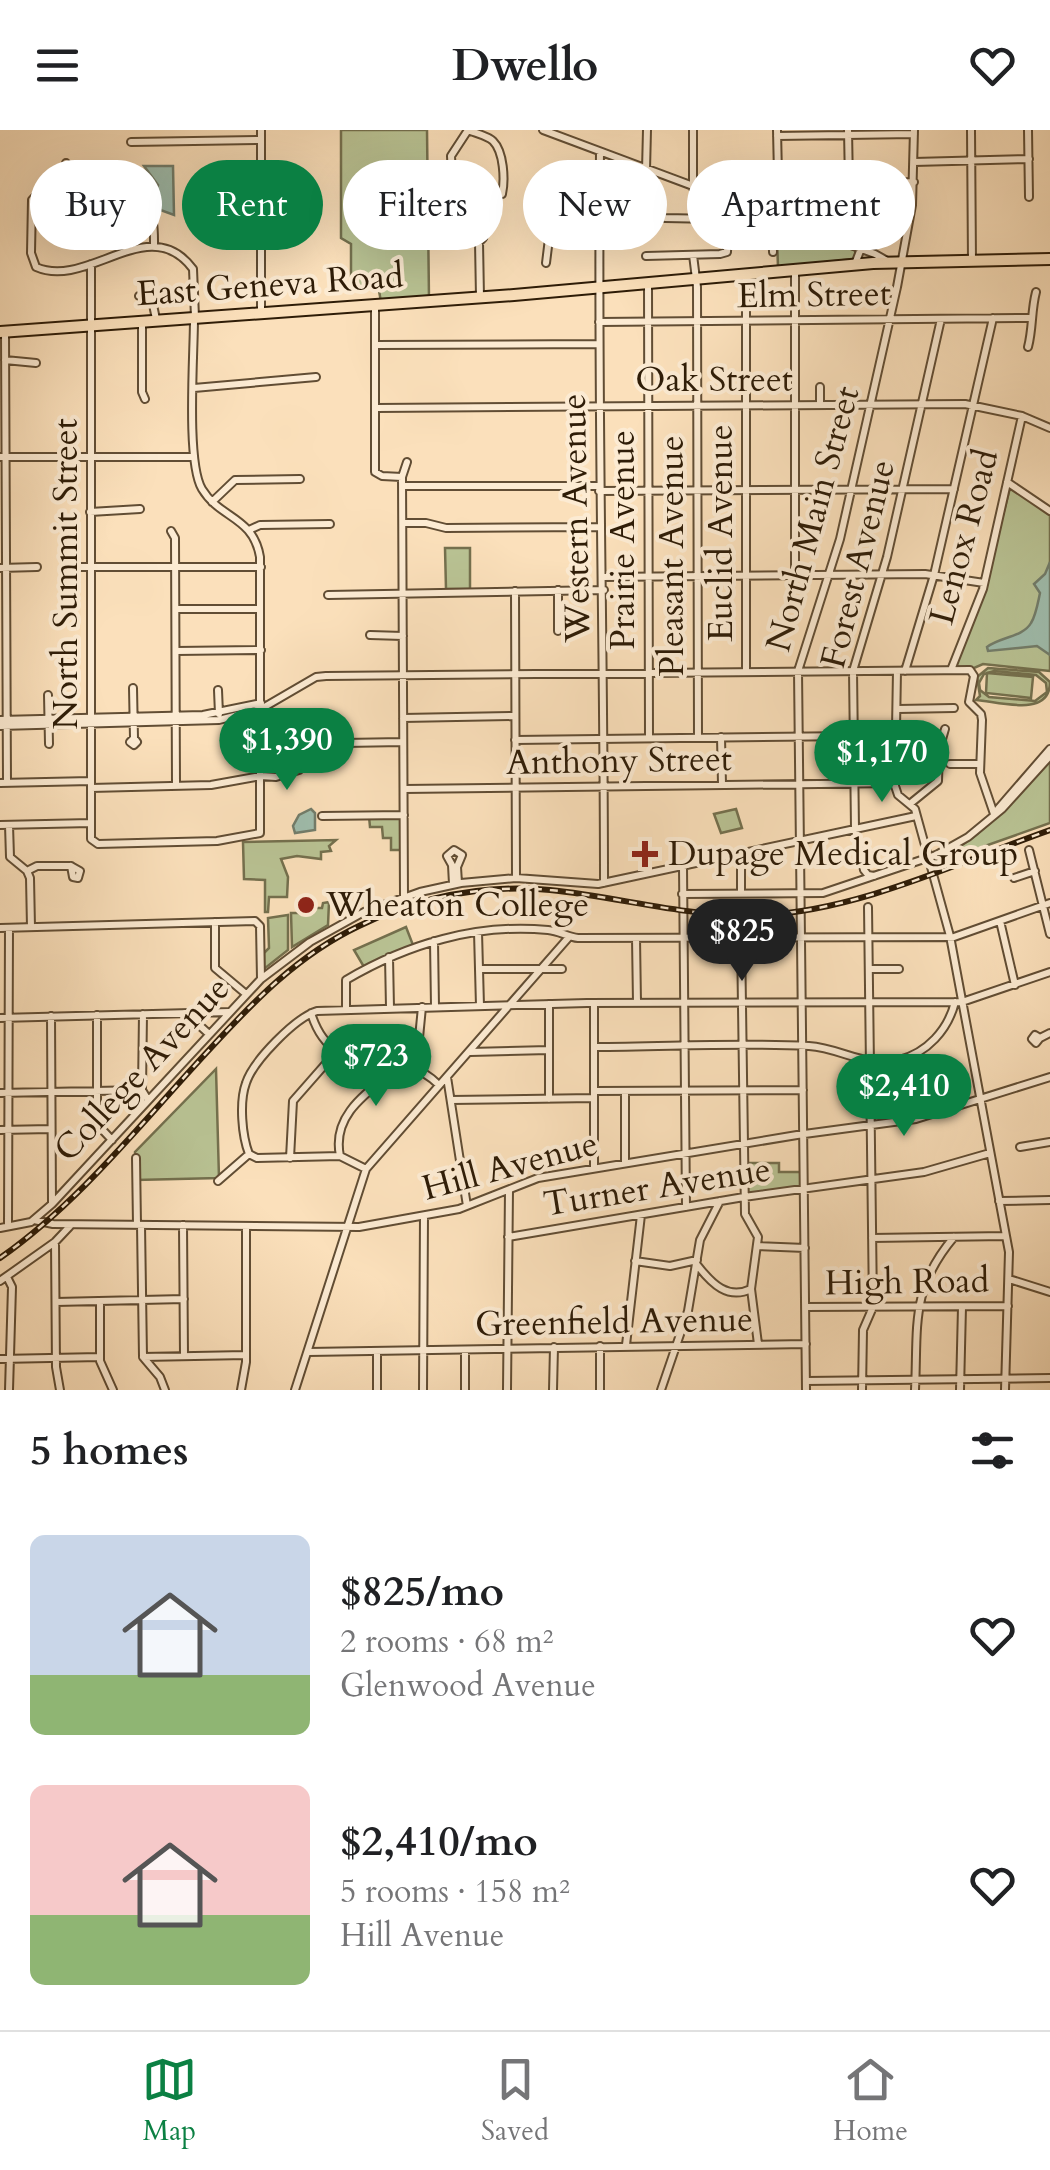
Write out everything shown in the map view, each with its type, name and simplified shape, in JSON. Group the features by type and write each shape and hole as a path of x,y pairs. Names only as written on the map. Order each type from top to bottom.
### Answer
{"main road":[{"name":"East Geneva Road","path":"3,332 599,288 855,264 1050,258"}],"street":[{"path":"261,130 261,160"},
{"path":"468,130 492,140 496,147 504,178 504,189 498,196 459,196 451,189 451,156 468,130"},
{"path":"542,130 620,160"},
{"path":"646,160 647,130"},
{"path":"693,130 693,160"},
{"path":"971,130 972,262"},
{"path":"1028,130 1028,197"},
{"path":"848,132 849,160"},
{"path":"778,160 777,133 914,132"},
{"name":"North Main Street","path":"914,132 914,160"},
{"path":"131,142 261,140"},
{"name":"Western Avenue","path":"600,152 600,160"},
{"path":"915,162 1028,159"},
{"path":"646,256 727,252 729,235 724,224 710,218 667,218"},
{"path":"30,250 36,267 46,271 70,271 128,250"},
{"path":"70,866 39,866 27,871 8,864 5,825 91,823 91,839 98,844 217,841 260,834 258,548 249,530 212,502 197,478 195,277 190,264 162,250"},
{"path":"261,250 261,313"},
{"path":"479,250 480,297"},
{"path":"546,263 547,250"},
{"name":"Western Avenue","path":"599,250 604,883"},
{"path":"855,264 861,250"},
{"path":"864,250 896,263"},
{"name":"North Main Street","path":"806,1385 798,671 830,575 851,489 890,319 899,250"},
{"name":"Pleasant Avenue","path":"693,255 697,279 698,737"},
{"name":"North Summit Street","path":"91,264 91,823"},
{"path":"795,270 796,575"},
{"name":"Euclid Avenue","path":"746,274 746,672"},
{"name":"Prairie Avenue","path":"648,283 649,738"},
{"path":"1028,346 1032,329 1029,318 1036,292"},
{"path":"139,296 152,300 156,321"},
{"path":"375,305 377,475 402,482 648,491 954,489"},
{"path":"992,318 934,575 901,671 895,783 898,795 911,803 916,816 950,936 958,1002 999,1201 1009,1279 1005,1390"},
{"name":"Elm Street","path":"598,322 1029,318"},
{"name":"Forest Avenue","path":"864,870 855,830 853,671 882,574 941,319"},
{"path":"142,322 145,400"},
{"path":"3,332 3,783 211,785 276,777 299,770 301,755"},
{"path":"376,345 598,344"},
{"path":"6,360 36,363"},
{"path":"194,388 316,378"},
{"path":"820,387 820,404"},
{"name":"Oak Street","path":"376,408 973,405 1022,416 1050,428"},
{"name":"Lenox Road","path":"951,670 984,583 1022,416"},
{"path":"3,457 194,457"},
{"path":"404,897 402,482 407,462"},
{"path":"212,502 236,480 300,479"},
{"path":"1007,482 1050,511"},
{"path":"90,512 140,509"},
{"path":"403,523 446,528 599,528"},
{"path":"249,530 260,524 330,524"},
{"path":"172,531 176,786"},
{"path":"3,568 38,567"},
{"path":"67,568 260,567"},
{"path":"602,577 882,574 934,575 984,583"},
{"path":"515,590 516,878"},
{"path":"558,590 558,631"},
{"path":"328,595 604,590"},
{"path":"176,609 260,609"},
{"path":"370,635 403,636"},
{"path":"176,651 260,650"},
{"path":"3,723 219,716 260,706 316,677 973,671 969,698 982,716 980,776 994,814"},
{"path":"133,688 134,738"},
{"path":"218,690 219,716"},
{"path":"48,694 49,744"},
{"path":"898,709 954,708"},
{"path":"403,718 515,716"},
{"path":"911,803 938,781 939,750 945,730"},
{"path":"515,740 854,736"},
{"path":"721,738 722,784"},
{"path":"344,743 404,742"},
{"path":"682,894 823,893 926,859 952,848 994,814 1050,752"},
{"path":"950,764 980,764"},
{"name":"Anthony Street","path":"404,790 895,783"},
{"path":"322,816 404,815"},
{"name":"College Avenue","path":"4,1228 34,1220 52,1204 261,979 319,936 356,916 404,897 455,884 516,878 604,883 916,816"},
{"path":"454,850 462,855 455,884 447,856 454,850"},
{"path":"1030,850 1047,904 1050,934"},
{"path":"740,894 741,854"},
{"path":"682,867 686,1207"},
{"path":"864,870 874,876"},
{"path":"853,883 864,870"},
{"path":"27,871 31,882 31,927"},
{"path":"1014,878 1034,871"},
{"path":"346,1009 346,980 389,957 434,941 478,932 545,930 570,937 636,938 950,936 1047,904"},
{"path":"862,1390 864,1330 873,1307 868,907"},
{"path":"1000,920 1015,984"},
{"path":"214,922 215,968 246,994"},
{"path":"4,1228 4,928 258,922 261,979"},
{"path":"478,932 480,1006"},
{"path":"295,1390 366,1170 570,937"},
{"path":"742,937 744,1197 745,1216 756,1232 752,1289 758,1344"},
{"path":"636,938 637,1003"},
{"path":"434,941 435,1007"},
{"path":"389,957 390,1008"},
{"path":"479,970 562,969"},
{"path":"869,970 898,970"},
{"path":"249,1154 243,1098 246,1082 274,1045 310,1013 330,1009 510,1004 958,1002 1050,972"},
{"path":"594,1047 802,1046 870,1062 898,1060 924,1048 946,1025 958,1002"},
{"path":"594,1003 594,1168"},
{"path":"549,1004 549,1098"},
{"path":"340,1156 338,1135 346,1117 364,1096 404,1064 420,1044 422,1007"},
{"path":"4,1017 229,1012"},
{"path":"186,1013 209,1034"},
{"path":"310,1013 319,1036 336,1052 351,1058 404,1064 424,1072 439,1086"},
{"path":"143,1014 142,1090 148,1100"},
{"path":"97,1015 97,1124 112,1140"},
{"path":"51,1016 52,1204"},
{"path":"1040,1038 1050,1034"},
{"path":"468,1052 549,1050"},
{"path":"290,1158 293,1102 336,1052"},
{"path":"447,1077 467,1206"},
{"name":"Hill Avenue","path":"34,1220 70,1225 350,1227 467,1206 536,1178 916,1119 1050,1078"},
{"path":"4,1093 142,1090"},
{"path":"451,1100 549,1098 625,1091 803,1090"},
{"path":"625,1091 625,1163"},
{"path":"4,1130 51,1129"},
{"path":"1020,1147 1050,1142"},
{"name":"Turner Avenue","path":"508,1237 744,1197 924,1172 990,1153"},
{"path":"249,1154 257,1158 340,1156 366,1170"},
{"path":"218,1181 249,1154"},
{"path":"136,1158 143,1357 160,1377 165,1390"},
{"path":"508,1190 508,1390"},
{"path":"999,1201 1049,1200 1050,1213"},
{"path":"661,1390 688,1311 704,1230 720,1201"},
{"path":"626,1345 641,1215"},
{"path":"423,1390 424,1216"},
{"path":"9,1390 12,1287 3,1279 56,1242 70,1225"},
{"path":"183,1225 184,1356"},
{"path":"241,1390 246,1355 246,1226"},
{"path":"872,1238 1005,1236"},
{"path":"915,1390 919,1307 928,1274 954,1237"},
{"path":"56,1242 56,1357 60,1390"},
{"path":"757,1246 805,1248"},
{"path":"636,1261 670,1266 697,1263"},
{"path":"697,1263 711,1282 726,1292 738,1294 752,1289"},
{"path":"1009,1279 1050,1292"},
{"path":"56,1302 184,1299"},
{"path":"100,1301 100,1357 113,1390"},
{"path":"960,1390 962,1306"},
{"name":"High Road","path":"806,1308 1008,1306"},
{"name":"Greenfield Avenue","path":"308,1352 806,1344"},
{"path":"600,1346 600,1390"},
{"path":"553,1390 554,1347"},
{"path":"465,1350 465,1390"},
{"path":"376,1352 377,1390"},
{"path":"143,1357 246,1355"},
{"path":"0,1359 100,1357"},
{"path":"806,1385 862,1380 1050,1378"}],"green space":[{"path":"341,130 427,130 427,160 343,160 341,238"},
{"path":"351,250 428,250 429,299 381,302 378,285 351,288"},
{"path":"777,250 855,250 854,259 778,267"},
{"path":"1010,488 1050,514 1050,671 983,664 953,668 984,588"},
{"path":"445,548 470,548 470,589 446,589"},
{"path":"988,668 1039,672 1050,682 1048,693 1042,700 1010,705 976,700 980,696 977,677","holes":["994,671 1036,675 1046,683 1047,692 1035,701 989,697 980,690 984,674"]},
{"path":"987,673 1033,677 1031,698 986,693"},
{"path":"1050,759 1050,823 934,864 997,816"},
{"path":"736,809 742,828 721,833 714,814"},
{"path":"369,816 403,816 403,850 391,850 391,838 383,838 382,827 370,827"},
{"path":"336,840 329,846 331,851 321,852 321,859 281,859 288,877 287,897 269,897 265,912 265,880 244,879 243,842"},
{"path":"329,902 328,925 292,947 291,913 299,913 299,908 322,908 323,903"},
{"path":"288,915 288,950 264,969 264,953 269,948 268,918"},
{"path":"406,927 413,945 364,967 354,950"},
{"path":"216,1069 219,1178 136,1180 135,1152"},
{"path":"745,1163 779,1163 779,1172 802,1172 802,1187 746,1196"}],"shaded area":[{"path":"162,166 173,166 174,215 162,211"},
{"path":"1050,562 1050,655 1037,646 988,651 987,647 1023,631 1031,623 1040,593 1034,584 1045,574"},
{"path":"311,809 315,813 315,830 295,833 293,826 299,815"}],"railway":[{"path":"0,1258 84,1187 278,980 337,938 382,916 428,900 501,889 576,893 708,913 798,912 908,883 1050,830"}],"place":[{"name":"Dupage Medical Group","path":"645,854"},
{"name":"Wheaton College","path":"306,905"}]}
